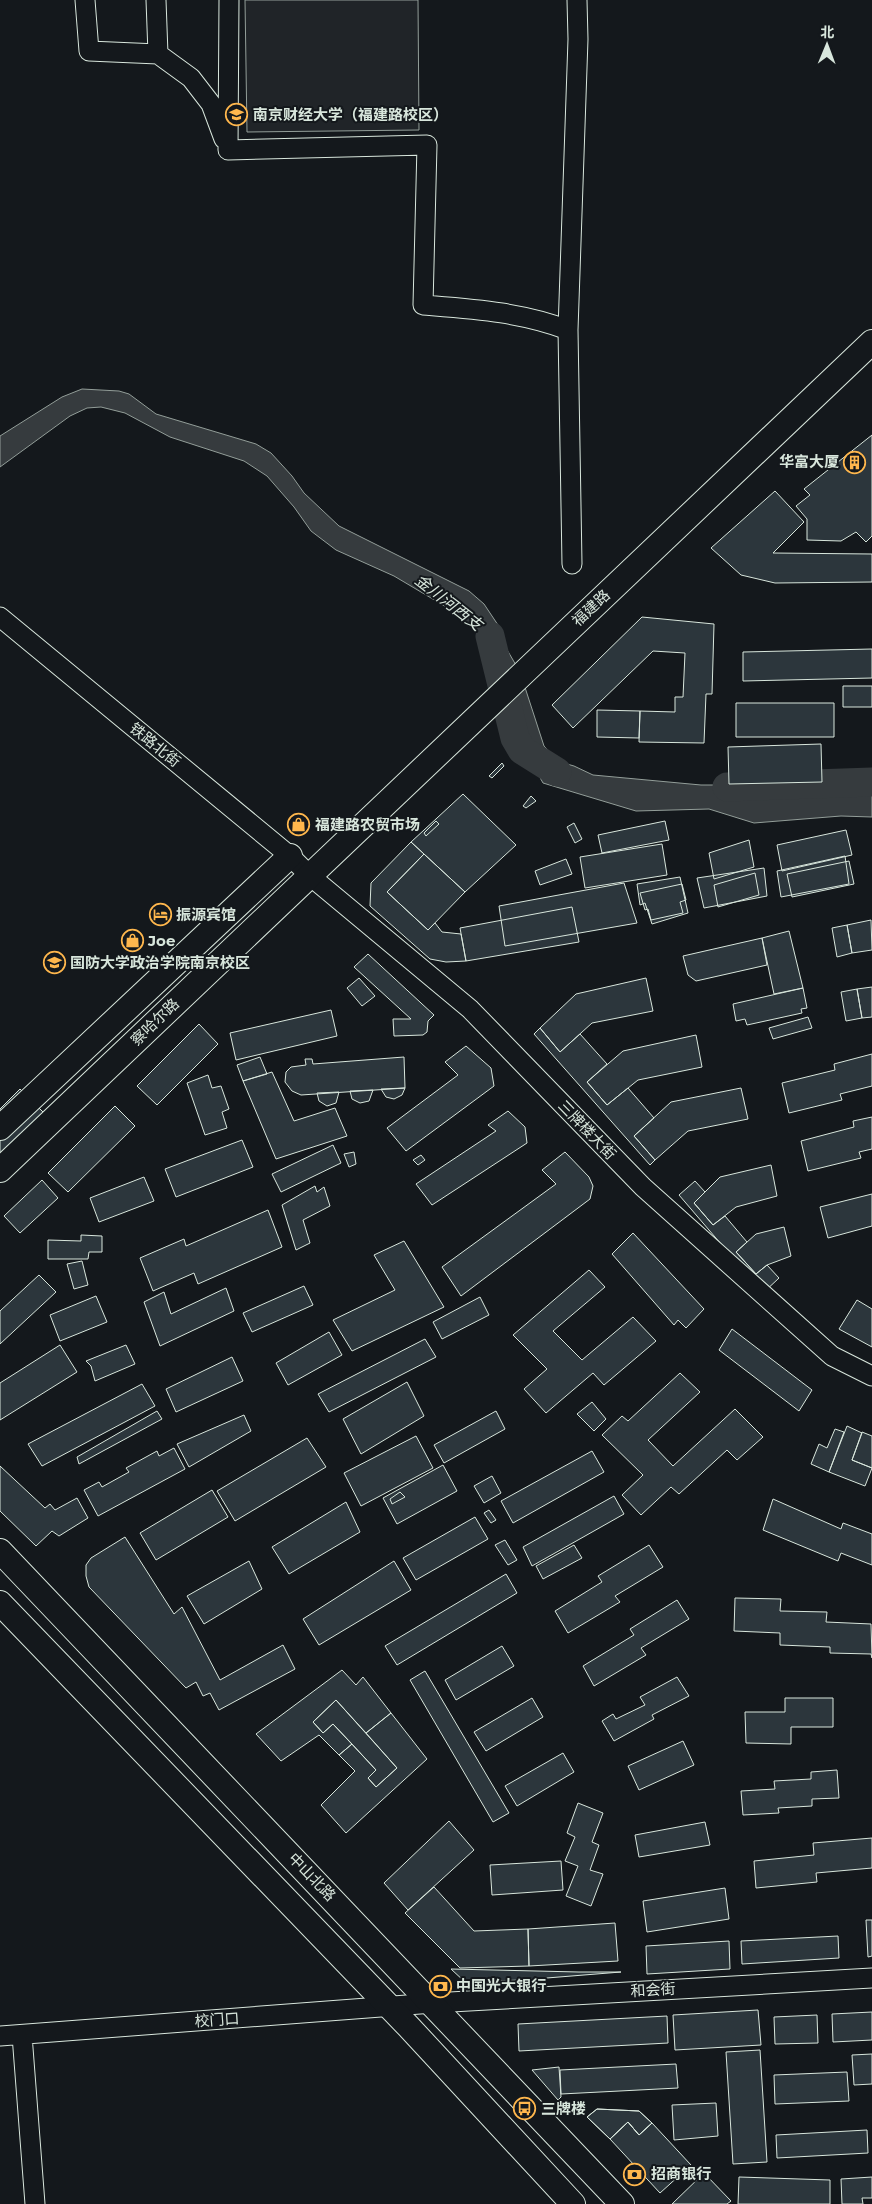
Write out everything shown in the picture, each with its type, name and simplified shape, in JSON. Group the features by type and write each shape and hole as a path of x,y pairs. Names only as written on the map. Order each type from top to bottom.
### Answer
{"main road":[{"name":"福建路","path":"309,875 872,342"},
{"name":"察哈尔路","path":"0,1128 290,856"},
{"name":"察哈尔路","path":"0,1170 309,875"},
{"name":"中山北路","path":"0,1551 433,2003 622,2204"},
{"path":"0,1604 390,2008 572,2204"}],"street":[{"path":"85,0 89,51 158,54 191,78 210,104 228,150"},
{"path":"156,0 158,54"},
{"path":"228,150 229,0"},
{"path":"572,564 568,330 578,39 577,0"},
{"path":"228,150 427,145 423,305 486,310 546,321 568,330"},
{"name":"铁路北街","path":"0,617 290,856 309,875"},
{"name":"三牌楼大街","path":"309,875 470,1009 643,1187 832,1356 872,1376"},
{"name":"和会街","path":"433,2003 872,1978"},
{"name":"校门口","path":"0,2036 390,2008 433,2003"},
{"path":"22,2035 35,2204"}],"shaded area":[{"path":"245,0 418,0 419,130 247,132"}],"water":[{"path":"82,389 119,391 129,394 156,414 256,444 271,453 292,476 304,493 339,526 469,591 484,604 500,628 506,648 520,672 544,746 560,762 593,775 701,785 793,785 872,782 872,817 841,816 754,823 709,809 636,811 543,783 515,733 505,686 489,656 485,637 453,611 394,576 336,550 311,531 294,507 267,476 244,461 170,437 125,413 101,407 87,408 70,416 0,467 0,436 62,397"}],"building":[{"name":"华富大厦","path":"872,435 872,536 866,542 856,532 841,541 807,540 807,519 796,506 810,495 804,489"},
{"path":"775,491 804,522 773,553 872,554 872,582 775,583 741,575 711,548"},
{"path":"642,617 714,624 712,694 706,694 704,743 639,742 640,711 675,712 675,697 683,697 685,653 653,651 573,728 552,705"},
{"path":"872,649 872,678 743,681 743,652"},
{"path":"843,686 872,686 872,707 843,707"},
{"path":"736,703 834,703 834,737 736,737"},
{"path":"597,710 640,711 639,738 597,737"},
{"path":"821,744 822,782 729,784 728,747"},
{"path":"502,763 504,766 492,778 489,776"},
{"path":"463,794 516,845 465,892 411,842"},
{"path":"531,796 536,801 526,808 523,806"},
{"path":"436,821 439,824 426,836 424,833"},
{"path":"665,821 669,840 602,853 598,835"},
{"path":"574,823 582,839 575,843 567,827"},
{"path":"846,830 852,855 782,871 777,845"},
{"path":"749,840 754,867 714,879 709,853"},
{"path":"411,842 424,854 387,892 428,930 435,923 442,932 461,934 466,961 446,962 430,959 370,906 371,883"},
{"path":"662,844 667,875 585,888 580,857"},
{"path":"424,854 465,892 428,930 387,892"},
{"path":"845,856 849,884 781,897 777,871"},
{"path":"566,859 572,874 540,885 535,871"},
{"path":"849,861 854,884 792,897 787,874"},
{"path":"764,868 767,896 704,908 697,878"},
{"path":"755,873 759,895 718,907 714,885"},
{"path":"680,877 688,913 652,924 645,903 640,905 637,884"},
{"path":"624,883 637,923 505,946 499,906"},
{"path":"682,884 686,900 680,902 683,913 651,920 648,909 645,910 640,893"},
{"path":"572,907 579,942 466,961 460,928"},
{"path":"871,920 872,950 852,953 847,925"},
{"path":"847,925 852,953 837,957 832,928"},
{"path":"789,931 803,988 774,994 762,938"},
{"path":"762,938 767,965 696,981 688,975 683,956"},
{"path":"368,954 434,1015 428,1021 427,1032 423,1035 394,1036 393,1019 411,1019 354,967"},
{"path":"359,978 375,996 362,1006 347,988"},
{"path":"646,978 653,1011 592,1023 560,1052 540,1028 576,994"},
{"path":"872,987 872,1017 862,1018 857,989"},
{"path":"803,988 807,1008 801,1009 802,1013 747,1025 745,1019 736,1021 733,1004"},
{"path":"857,989 862,1018 846,1021 841,992"},
{"path":"331,1010 337,1036 236,1060 230,1033"},
{"path":"808,1017 812,1028 773,1039 769,1028"},
{"path":"199,1024 218,1044 157,1105 137,1086"},
{"path":"540,1028 560,1052 580,1034 607,1064 587,1082 607,1105 628,1088 654,1118 634,1136 655,1160 650,1165 534,1034"},
{"path":"696,1035 702,1067 638,1080 607,1105 587,1082 623,1051"},
{"path":"466,1046 491,1068 494,1086 406,1151 387,1128 458,1075 445,1062"},
{"path":"872,1054 872,1086 840,1094 842,1100 789,1113 782,1083 835,1070 834,1064"},
{"path":"260,1057 267,1074 243,1081 237,1065"},
{"path":"404,1057 405,1088 301,1095 292,1091 285,1082 286,1072 291,1067 306,1065 305,1059 312,1059 313,1064"},
{"path":"272,1072 294,1121 335,1108 347,1136 276,1159 243,1081"},
{"path":"208,1075 212,1088 221,1086 229,1109 222,1112 227,1128 205,1135 187,1083"},
{"path":"405,1088 402,1095 394,1099 386,1097 381,1089"},
{"path":"741,1088 748,1119 688,1131 655,1160 634,1136 671,1102"},
{"path":"20,1089 43,1112 0,1156 0,1109"},
{"path":"373,1090 369,1101 360,1103 352,1099 350,1091"},
{"path":"339,1092 336,1103 327,1106 319,1101 317,1093"},
{"path":"115,1106 135,1126 68,1192 48,1173"},
{"path":"508,1111 525,1127 527,1143 432,1205 416,1184 496,1131 488,1125"},
{"path":"872,1117 872,1149 859,1152 861,1158 808,1171 801,1141 854,1127 853,1121"},
{"path":"242,1140 253,1167 176,1197 165,1169"},
{"path":"333,1145 341,1163 281,1192 272,1174"},
{"path":"354,1152 356,1164 349,1167 344,1154"},
{"path":"565,1152 589,1177 593,1186 590,1199 461,1296 442,1267 556,1184 542,1170"},
{"path":"421,1155 425,1160 418,1165 413,1160"},
{"path":"771,1165 777,1196 736,1207 713,1225 694,1203 720,1177"},
{"path":"144,1177 154,1201 99,1222 90,1198"},
{"path":"42,1180 58,1198 20,1233 4,1216"},
{"path":"695,1181 705,1192 694,1203 713,1225 725,1216 747,1242 736,1252 756,1274 767,1265 779,1278 763,1293 679,1195"},
{"path":"315,1186 317,1192 324,1187 330,1206 303,1220 310,1243 296,1250 282,1205"},
{"path":"872,1194 872,1226 828,1238 820,1207"},
{"path":"268,1210 282,1247 198,1284 194,1273 153,1291 140,1258 184,1239 186,1246"},
{"path":"784,1227 791,1256 767,1265 756,1274 736,1252 756,1234"},
{"path":"633,1233 704,1309 686,1328 678,1320 674,1325 612,1254"},
{"path":"81,1235 102,1236 102,1252 89,1252 88,1259 48,1259 48,1240 81,1241"},
{"path":"404,1241 444,1307 352,1351 333,1320 395,1290 374,1255"},
{"path":"82,1261 88,1285 74,1289 67,1264"},
{"path":"589,1270 605,1287 553,1331 582,1360 633,1317 656,1341 604,1385 593,1373 546,1413 524,1389 547,1369 513,1335"},
{"path":"39,1275 56,1292 0,1344 0,1311"},
{"path":"304,1286 313,1305 252,1332 243,1313"},
{"path":"226,1288 234,1311 160,1346 144,1302 164,1292 171,1314"},
{"path":"96,1296 107,1322 60,1341 50,1315"},
{"path":"480,1297 489,1315 442,1339 433,1322"},
{"path":"857,1300 872,1309 872,1347 839,1329"},
{"path":"732,1329 812,1390 799,1411 719,1350"},
{"path":"329,1332 342,1355 288,1385 276,1363"},
{"path":"425,1339 436,1357 329,1412 318,1394"},
{"path":"60,1345 77,1372 0,1420 0,1383"},
{"path":"126,1345 135,1364 95,1381 91,1366 86,1361"},
{"path":"232,1357 243,1381 176,1412 166,1389"},
{"path":"680,1373 700,1392 648,1440 673,1466 735,1409 763,1437 737,1460 727,1450 679,1494 671,1487 641,1515 622,1495 643,1475 602,1435 622,1416 628,1421"},
{"path":"407,1382 424,1416 361,1454 343,1419"},
{"path":"142,1384 155,1406 42,1466 28,1444"},
{"path":"592,1402 606,1419 594,1431 577,1414"},
{"path":"157,1411 162,1419 79,1464 77,1457"},
{"path":"496,1411 505,1429 444,1463 434,1445"},
{"path":"244,1415 251,1431 189,1467 177,1444"},
{"path":"847,1426 862,1433 852,1460 872,1468 865,1486 829,1472"},
{"path":"835,1429 844,1432 829,1472 811,1464 819,1444 827,1448"},
{"path":"862,1432 872,1436 872,1468 852,1460"},
{"path":"416,1436 433,1468 361,1506 344,1473"},
{"path":"307,1438 326,1467 235,1521 217,1491"},
{"path":"174,1448 185,1469 98,1516 84,1490 99,1482 102,1487 129,1472 126,1468 157,1451 159,1456"},
{"path":"592,1451 604,1472 513,1523 501,1501"},
{"path":"443,1465 457,1491 397,1524 383,1498"},
{"path":"0,1466 45,1508 50,1504 55,1510 77,1498 88,1518 59,1536 52,1531 36,1546 0,1511"},
{"path":"492,1476 501,1493 484,1503 474,1486"},
{"path":"212,1490 228,1517 156,1560 140,1533"},
{"path":"400,1492 405,1497 392,1504 390,1499"},
{"path":"614,1496 624,1514 532,1566 523,1547"},
{"path":"773,1499 841,1529 843,1523 872,1534 872,1565 841,1553 838,1561 763,1530"},
{"path":"346,1502 360,1532 289,1574 272,1547"},
{"path":"489,1510 496,1520 491,1523 484,1513"},
{"path":"475,1517 488,1539 416,1580 403,1558"},
{"path":"125,1537 174,1614 182,1607 220,1680 283,1645 295,1669 219,1710 210,1693 203,1696 196,1682 186,1688 89,1587 86,1565 91,1558"},
{"path":"505,1540 517,1560 508,1565 495,1545"},
{"path":"574,1545 582,1558 543,1579 536,1566"},
{"path":"649,1545 663,1567 615,1596 620,1602 568,1633 555,1611 602,1582 598,1576"},
{"path":"249,1561 262,1589 204,1624 187,1596"},
{"path":"394,1561 411,1590 319,1645 303,1619"},
{"path":"506,1574 517,1593 397,1665 385,1646"},
{"path":"735,1598 781,1599 780,1611 827,1612 826,1622 871,1624 872,1658 871,1654 830,1653 830,1647 780,1645 780,1633 734,1631"},
{"path":"677,1600 689,1619 641,1648 646,1655 594,1686 583,1666 634,1635 630,1629"},
{"path":"502,1646 514,1666 456,1700 445,1680"},
{"path":"342,1670 356,1685 363,1677 391,1713 366,1733 336,1700 313,1722 323,1733 333,1724 352,1744 339,1755 319,1735 281,1761 256,1734"},
{"path":"425,1671 509,1813 493,1822 410,1680"},
{"path":"677,1677 689,1696 652,1715 654,1719 614,1741 602,1721 613,1714 616,1719 645,1705 640,1697"},
{"path":"532,1698 543,1717 486,1751 474,1732"},
{"path":"785,1698 833,1698 833,1727 791,1727 791,1744 746,1743 745,1712 785,1712"},
{"path":"336,1700 397,1768 376,1787 368,1778 376,1770 333,1724 323,1733 313,1722"},
{"path":"391,1713 427,1759 346,1833 321,1805 355,1771 339,1755 352,1744 376,1770 368,1778 376,1787 397,1768 366,1733"},
{"path":"683,1741 694,1765 639,1790 628,1766"},
{"path":"563,1753 574,1772 517,1806 505,1786"},
{"path":"837,1770 839,1798 812,1799 812,1806 778,1808 779,1813 743,1815 741,1791 775,1789 774,1781 811,1779 811,1772"},
{"path":"578,1803 603,1813 592,1842 599,1845 590,1870 603,1874 591,1906 566,1896 578,1866 565,1861 575,1837 567,1833"},
{"path":"449,1821 474,1850 408,1910 384,1883"},
{"path":"705,1822 710,1845 639,1857 635,1835"},
{"path":"872,1838 872,1868 816,1873 817,1882 756,1888 754,1861 814,1855 813,1843"},
{"path":"561,1861 563,1890 492,1895 490,1865"},
{"path":"434,1887 474,1931 528,1929 529,1966 460,1968 405,1913"},
{"path":"725,1888 729,1919 647,1932 643,1901"},
{"path":"866,1920 872,1920 872,1956 868,1957"},
{"path":"615,1923 618,1961 529,1966 528,1929"},
{"path":"838,1936 839,1958 742,1964 741,1941"},
{"path":"729,1941 730,1969 647,1974 646,1946"},
{"path":"451,1969 621,1972 522,1980 465,1982"},
{"path":"758,2010 761,2045 675,2050 673,2015"},
{"path":"872,2012 872,2040 833,2042 832,2014"},
{"path":"817,2015 818,2043 775,2044 774,2017"},
{"path":"667,2016 668,2043 519,2051 518,2024"},
{"path":"760,2050 767,2162 733,2164 726,2052"},
{"path":"872,2054 872,2084 854,2085 852,2055"},
{"path":"676,2064 678,2088 561,2094 560,2070"},
{"path":"559,2067 561,2097 558,2100 532,2070"},
{"path":"847,2072 849,2101 775,2104 774,2075"},
{"path":"716,2103 718,2136 674,2140 672,2105"},
{"path":"597,2109 639,2111 652,2123 639,2135 628,2122 610,2139 587,2117"},
{"path":"597,2109 639,2111 652,2123 639,2135 628,2122 610,2139 587,2117"},
{"path":"628,2122 639,2135 652,2123 691,2165 660,2193 610,2139"},
{"path":"867,2130 868,2153 777,2158 776,2135"},
{"path":"704,2173 731,2201 727,2204 672,2204"},
{"path":"739,2177 830,2180 830,2204 738,2204"},
{"path":"872,2177 872,2198 862,2198 863,2204 842,2204 841,2179"}],"waterway":[{"name":"金川河西支","path":"490,636 515,738 522,750 557,772"},
{"name":"金川河西支","path":"727,787 872,782"}],"place":[{"name":"南京财经大学（福建路校区）","path":"237,115"},
{"name":"华富大厦","path":"855,462"},
{"name":"福建路农贸市场","path":"299,825"},
{"name":"振源宾馆","path":"160,915"},
{"name":"Joe","path":"132,941"},
{"name":"国防大学政治学院南京校区","path":"54,963"},
{"name":"中国光大银行","path":"440,1986"},
{"name":"三牌楼","path":"525,2109"},
{"name":"招商银行","path":"635,2174"}]}
